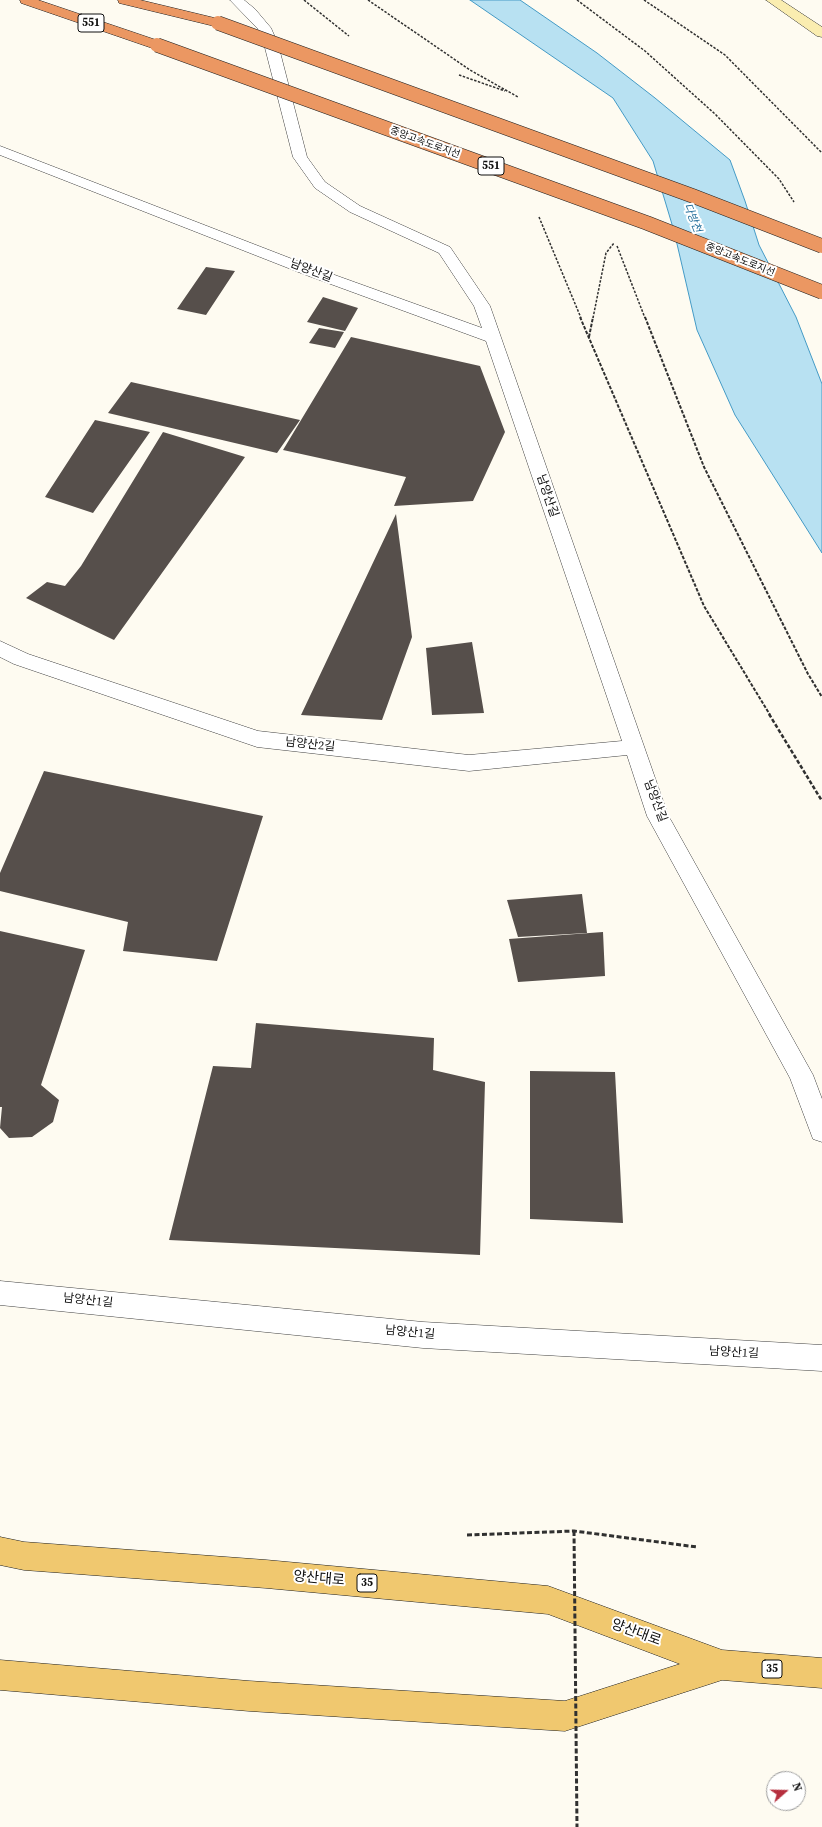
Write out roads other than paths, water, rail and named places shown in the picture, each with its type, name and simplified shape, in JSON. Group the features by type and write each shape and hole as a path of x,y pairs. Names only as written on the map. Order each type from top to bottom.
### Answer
{"highway":[{"name":"중앙고속도로지선","path":"26,0 157,45 647,223 822,292"},
{"path":"124,0 218,23 693,196 822,246"}],"main road":[{"path":"772,0 822,33"},
{"name":"양산대로","path":"0,1551 24,1556 266,1574 548,1600 722,1665 822,1673"},
{"name":"양산대로","path":"0,1675 249,1696 565,1716 722,1665"}],"street":[{"path":"236,0 250,12 264,28 271,44 300,157 320,185 355,209 445,250 482,306 493,338"},
{"name":"남양산길","path":"0,150 312,272 493,338 658,816 801,1075 822,1131"},
{"name":"남양산2길","path":"0,648 20,659 257,739 469,763 635,747"},
{"name":"남양산1길","path":"0,1293 423,1335 822,1358"}],"water":[{"name":"다방천","path":"470,0 520,0 597,53 655,98 730,160 759,245 796,317 822,384 822,553 735,415 697,330 674,231 653,161 613,98"}]}
